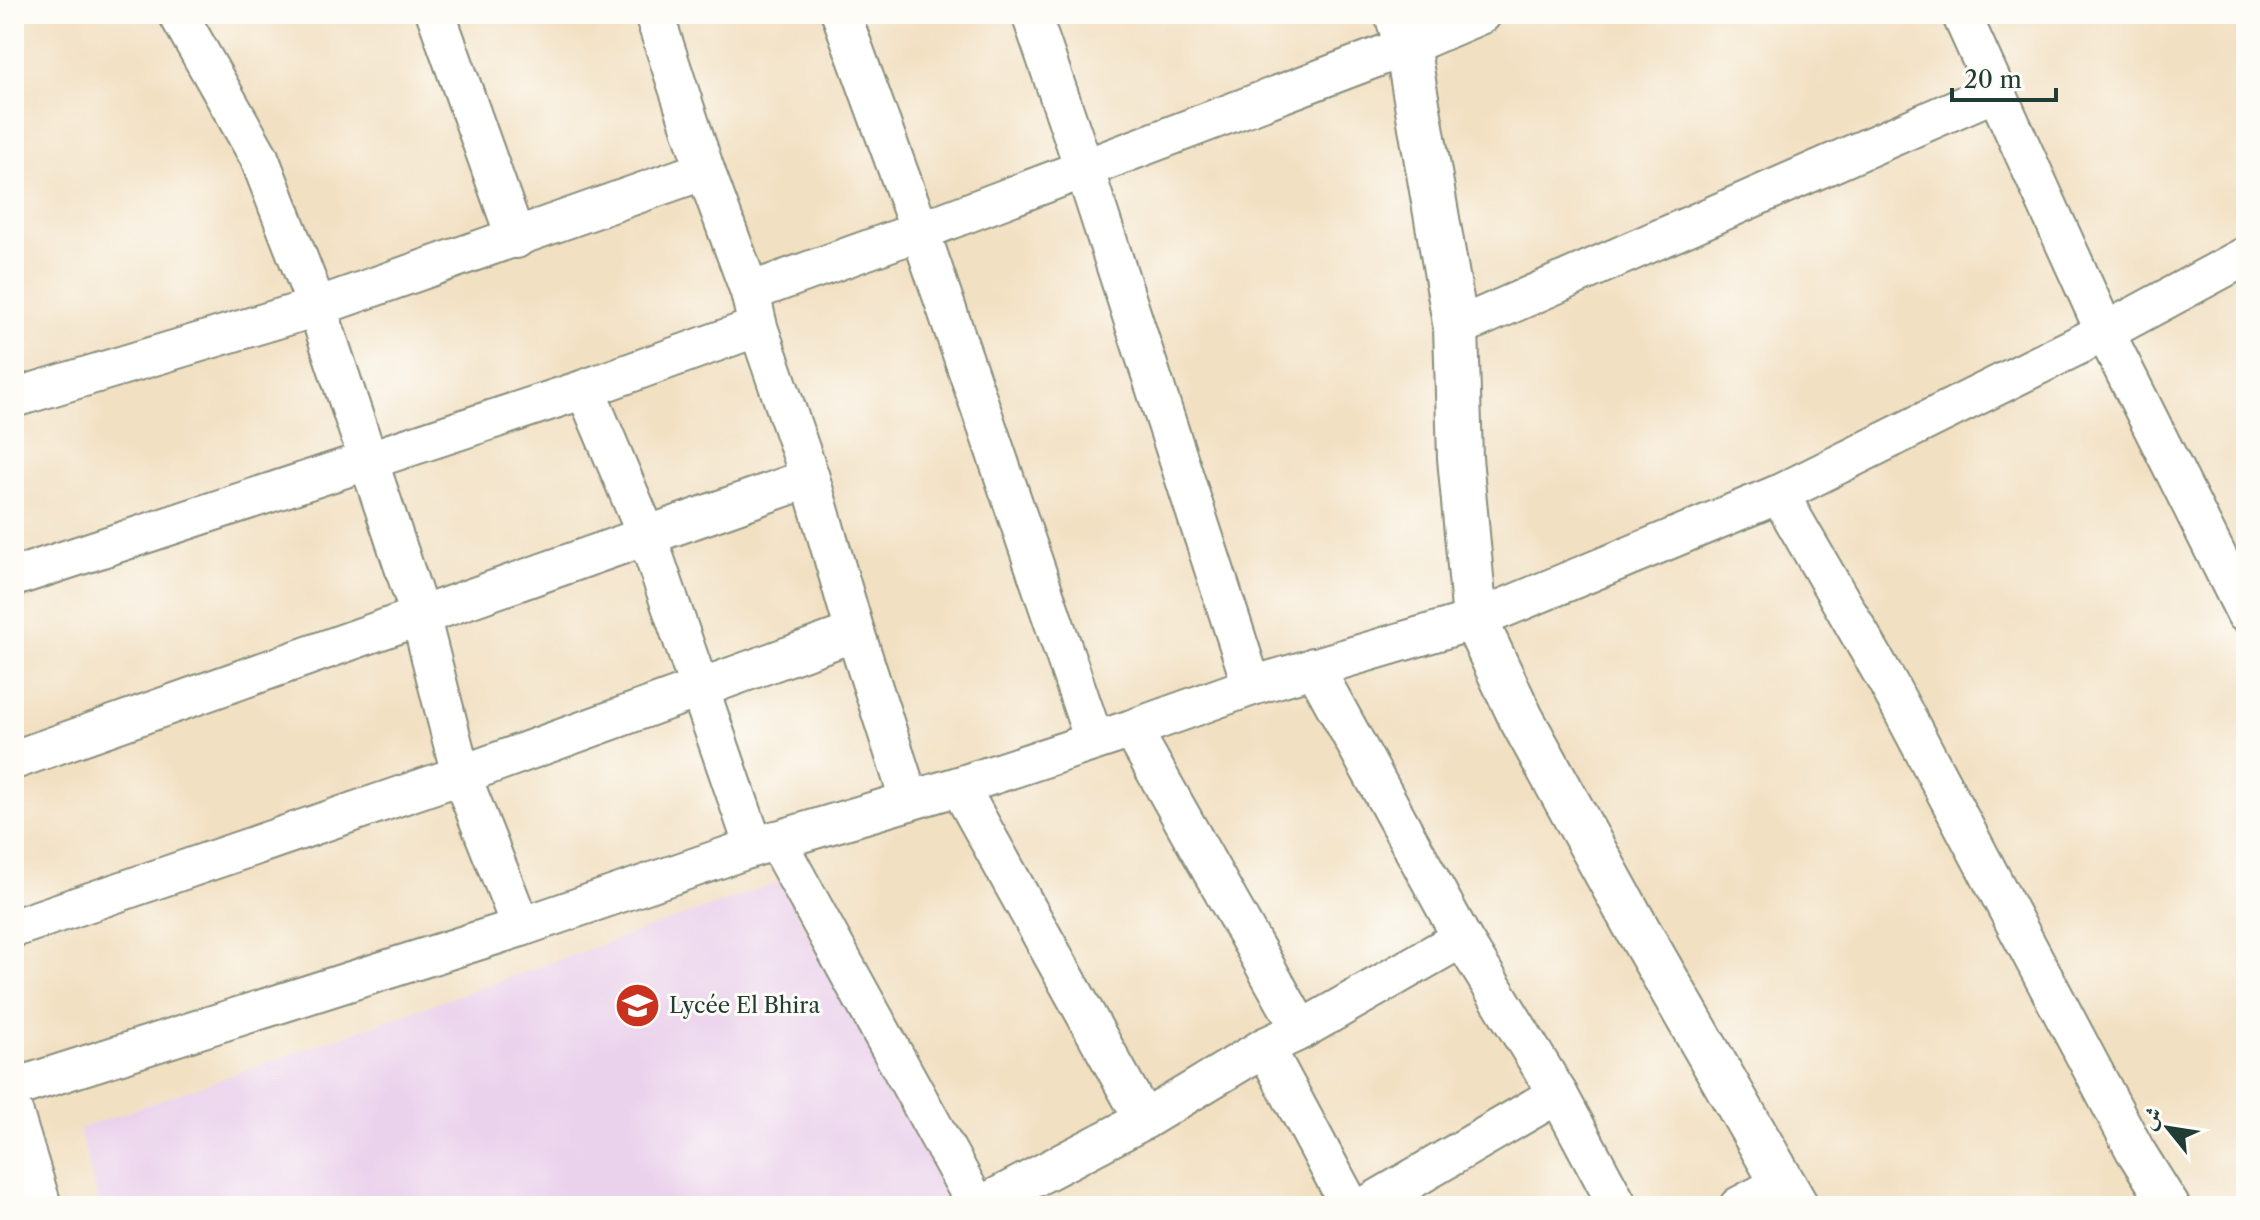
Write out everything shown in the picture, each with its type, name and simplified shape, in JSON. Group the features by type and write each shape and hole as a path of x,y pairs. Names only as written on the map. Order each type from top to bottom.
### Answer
{"street":[{"path":"178,14 259,157 317,307 420,615 461,775 521,927"},
{"path":"436,14 516,239"},
{"path":"654,14 810,478 909,799"},
{"path":"841,14 920,231 1094,740"},
{"path":"1031,14 1252,686"},
{"path":"14,577 585,389 920,231 1084,168 1402,30 1482,14"},
{"path":"1961,14 2105,332 2246,614"},
{"path":"1402,30 1456,328 1460,458 1475,620 1521,718 1635,925 1790,1194 1739,1206"},
{"path":"1456,328 1997,91"},
{"path":"14,398 317,307 705,170"},
{"path":"14,1088 521,927 765,844 959,786 1252,686 1475,620 1779,494 2105,332 2246,256"},
{"path":"585,389 647,536 701,689 765,844 978,1206 1144,1120 1265,1047 1301,1030 1462,938"},
{"path":"14,760 810,478"},
{"path":"1779,494 1888,683 2127,1136 2170,1206"},
{"path":"14,928 461,775 855,632"},
{"path":"1314,667 1462,938 1558,1094 1618,1206"},
{"path":"1132,729 1301,1030"},
{"path":"959,786 1144,1120"},
{"path":"1265,1047 1350,1206"},
{"path":"1366,1206 1558,1094"},
{"path":"14,1114 42,1206"}],"shaded area":[{"name":"Lycée El Bhira","path":"779,882 960,1206 99,1206 79,1129"}],"place":[{"name":"Lycée El Bhira","path":"638,1005"}]}
